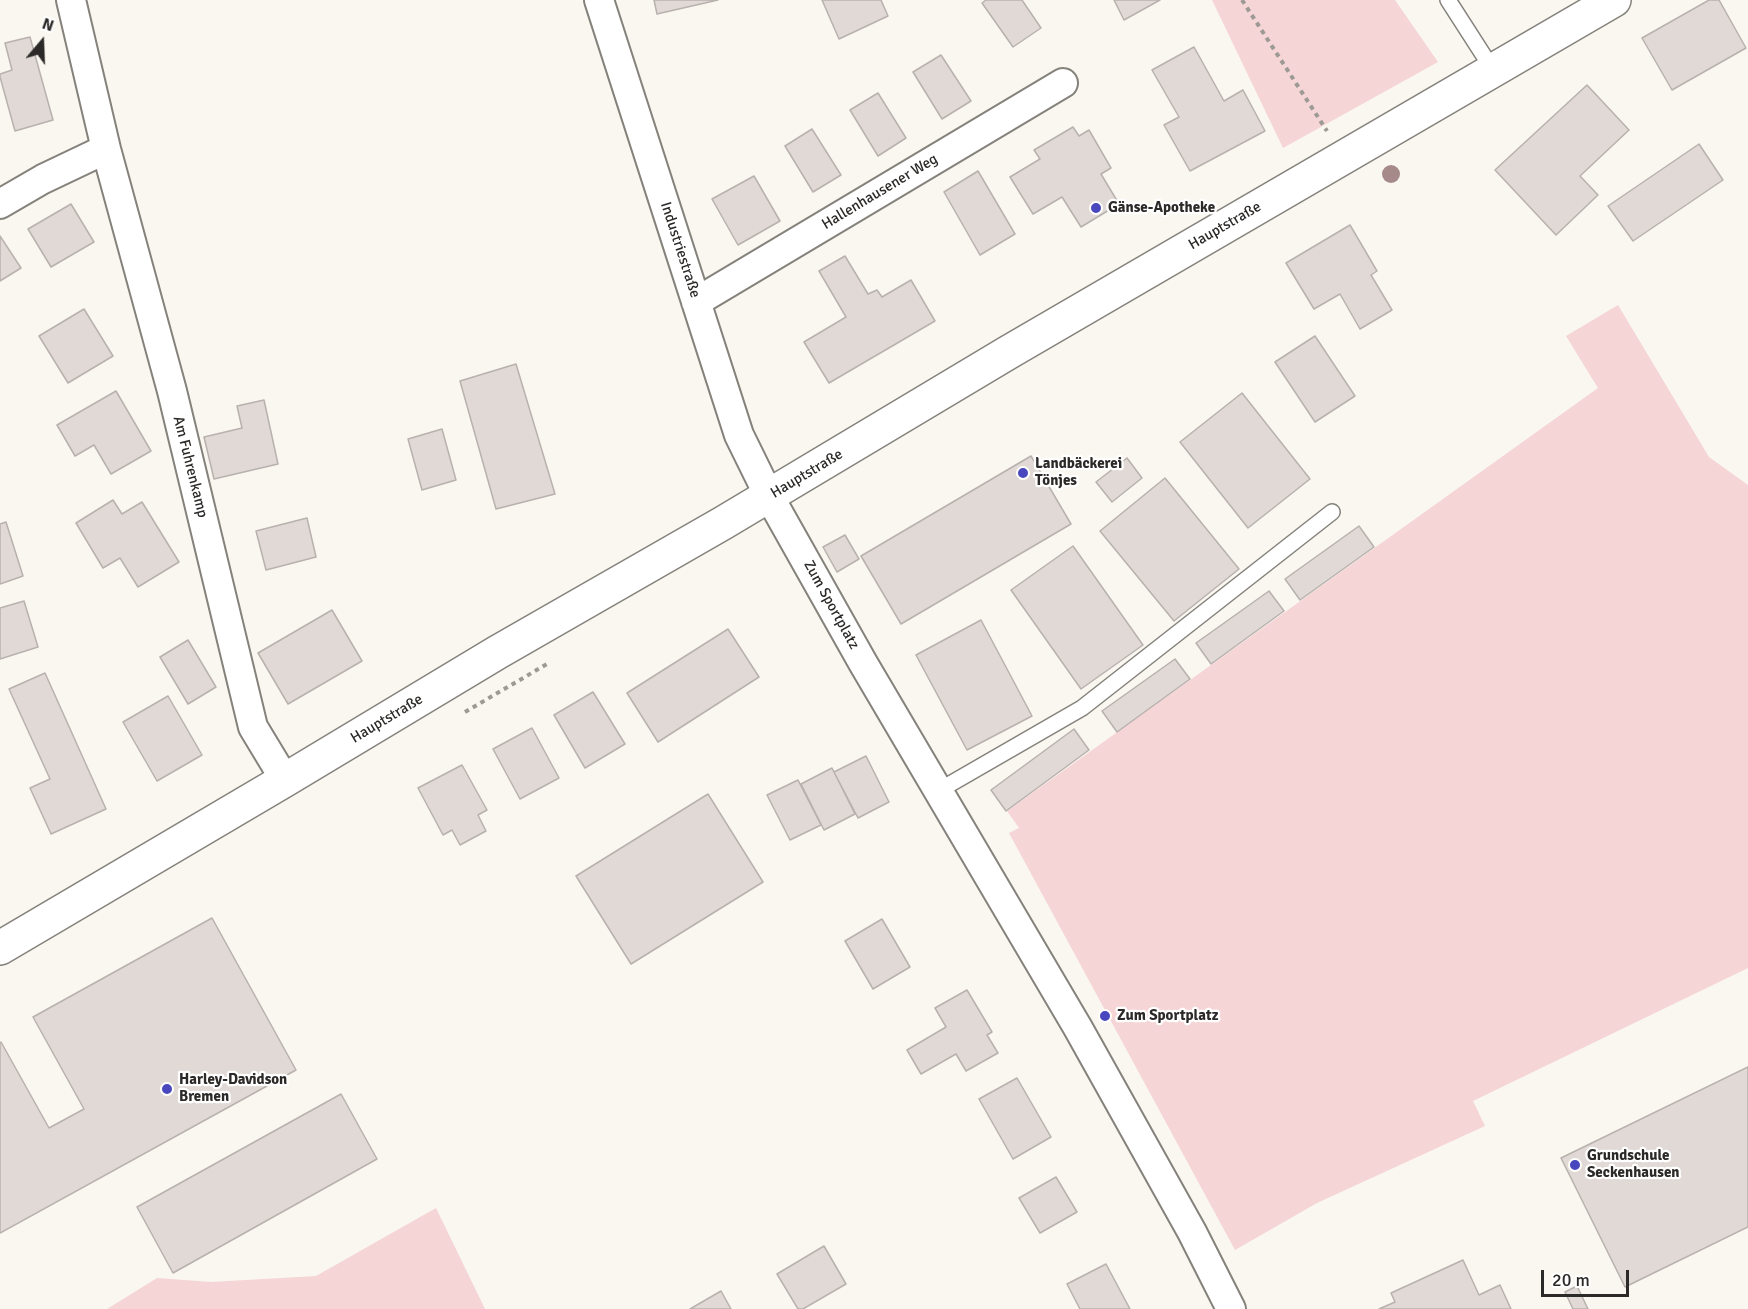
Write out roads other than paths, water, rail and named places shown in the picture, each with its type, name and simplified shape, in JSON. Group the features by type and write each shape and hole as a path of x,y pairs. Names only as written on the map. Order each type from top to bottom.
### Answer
{"main road":[{"name":"Hauptstraße","path":"0,948 498,652 770,496 999,357 1614,0"}],"street":[{"name":"Am Fuhrenkamp","path":"70,0 106,149 172,391 253,727 285,780"},
{"name":"Industriestraße","path":"599,0 739,435 770,496"},
{"name":"Hallenhausener Weg","path":"696,302 1063,83"},
{"path":"0,204 43,179 106,149"},
{"name":"Zum Sportplatz","path":"770,496 938,791 1078,1028 1192,1232 1232,1309"}],"lane":[{"path":"1448,0 1493,70"},
{"path":"938,791 1082,708 1332,512"}],"place":[{"name":"Gänse-Apotheke","path":"1096,208"},
{"name":"Landbäckerei Tönjes","path":"1023,473"},
{"name":"Zum Sportplatz","path":"1105,1016"},
{"name":"Harley-Davidson Bremen","path":"167,1089"},
{"name":"Grundschule Seckenhausen","path":"1575,1165"}]}
